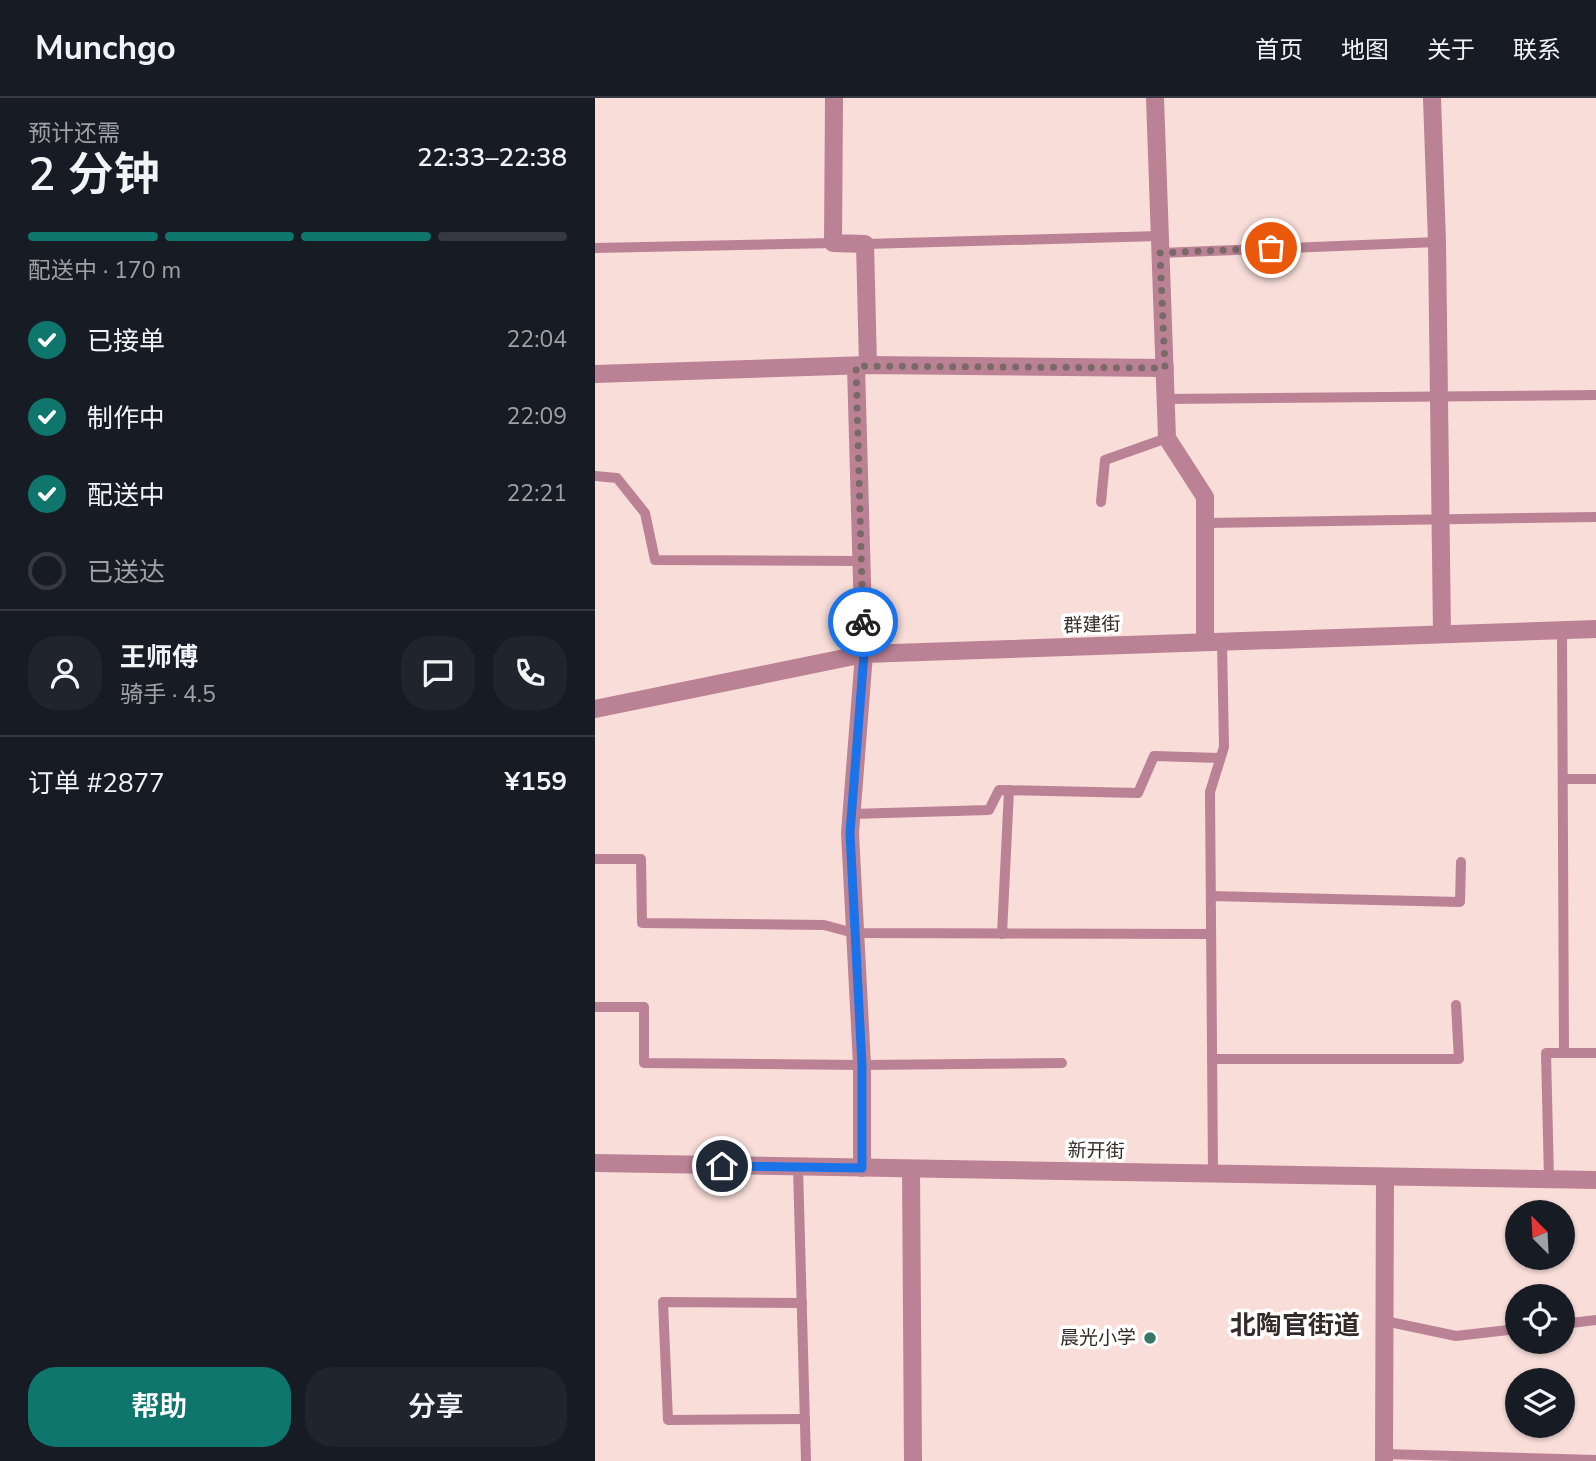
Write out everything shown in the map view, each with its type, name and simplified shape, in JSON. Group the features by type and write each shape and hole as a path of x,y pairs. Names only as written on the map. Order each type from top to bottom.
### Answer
{"street":[{"path":"834,98 833,243 865,244 860,561 864,654 850,833 862,1065 862,1168"},
{"path":"1155,98 1167,438 1205,497 1213,642"},
{"path":"1432,98 1437,243 1442,634"},
{"path":"595,374 862,366 1165,368"},
{"name":"群建街","path":"595,709 864,654 1596,629"},
{"name":"新开街","path":"595,1163 1596,1180"},
{"path":"911,1169 913,1461"},
{"path":"1384,1457 1385,1177"}],"lane":[{"path":"595,248 833,243"},
{"path":"865,244 1437,243"},
{"path":"1166,399 1596,395"},
{"path":"1101,502 1105,460 1167,438"},
{"path":"595,476 617,478 645,513 655,560 860,561"},
{"path":"1205,523 1596,517"},
{"path":"1562,630 1564,1053"},
{"path":"1213,642 1224,747 1210,792 1213,1174"},
{"path":"851,814 989,810 999,790 1138,793 1154,756 1220,758"},
{"path":"1563,779 1596,779"},
{"path":"1002,934 1009,790"},
{"path":"595,859 641,859 642,923 824,925 854,933 1211,934"},
{"path":"1210,896 1460,902 1461,862"},
{"path":"1212,1059 1459,1059 1457,1005"},
{"path":"595,1007 644,1007 644,1063 1062,1063"},
{"path":"1549,1179 1546,1053 1596,1053"},
{"path":"798,1167 806,1461"},
{"path":"802,1303 663,1302 668,1420 805,1419"},
{"path":"1575,1323 1596,1320"},
{"path":"1385,1321 1456,1336 1505,1330"},
{"path":"1384,1457 1596,1460"}],"way so far":[{"path":"863,622 856,366 1165,368 1160,253 1271,248"}],"place":[{"name":"晨光小学","path":"1150,1338"}],"district":[{"name":"北陶官街道","path":"1295,1325"}],"route":[{"path":"722,1166 862,1168 862,1065 850,833 864,654 863,622"}]}
